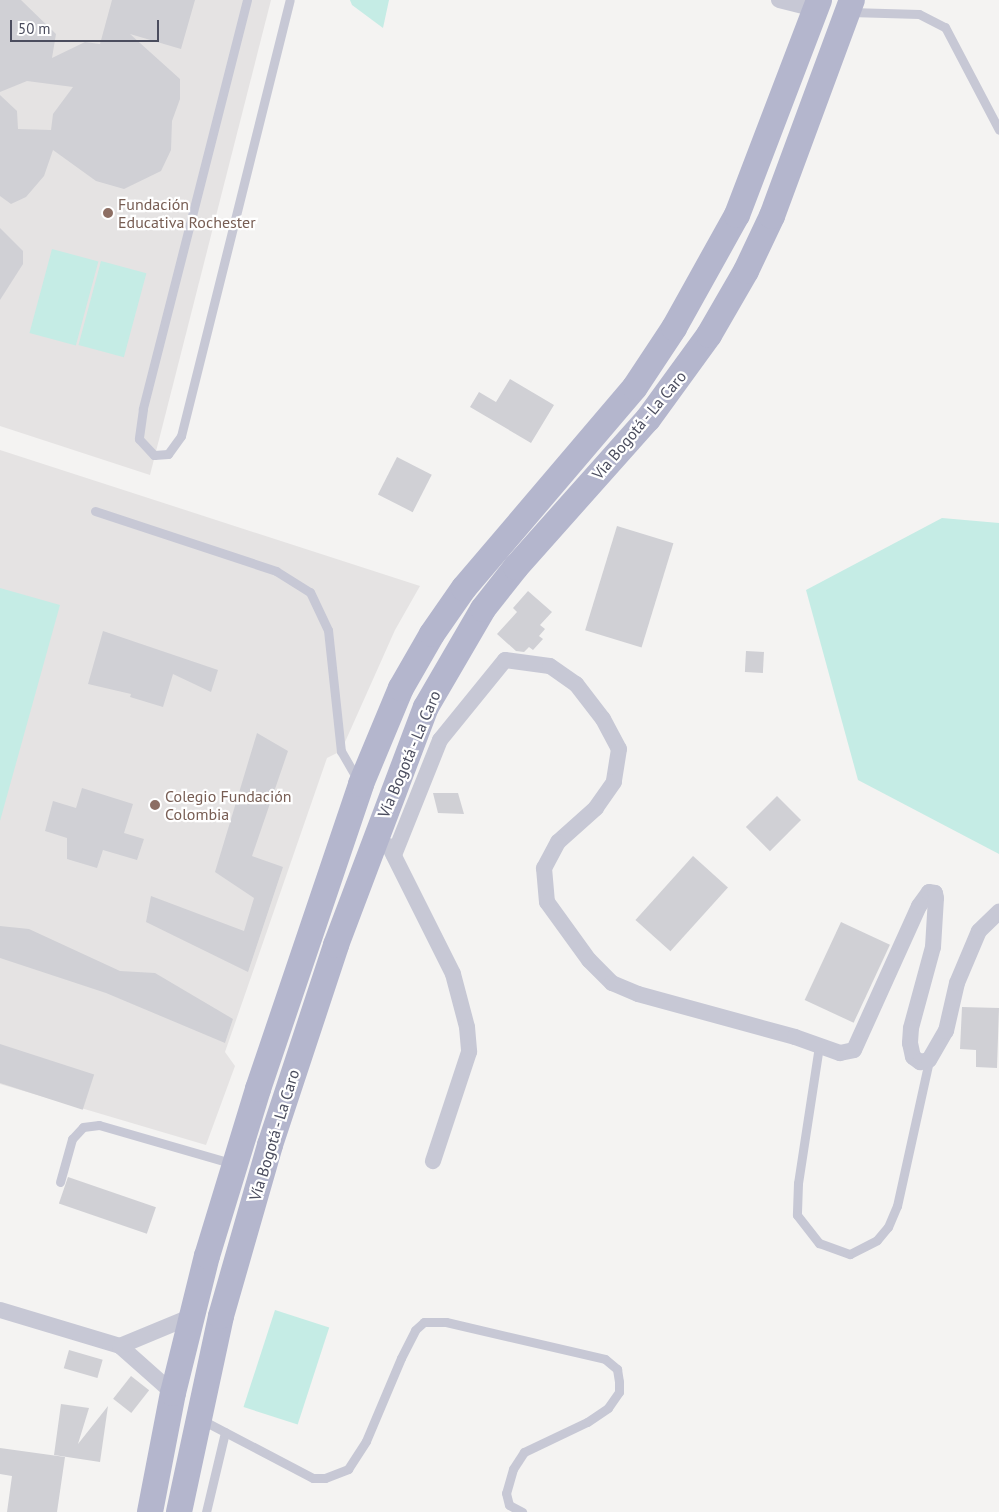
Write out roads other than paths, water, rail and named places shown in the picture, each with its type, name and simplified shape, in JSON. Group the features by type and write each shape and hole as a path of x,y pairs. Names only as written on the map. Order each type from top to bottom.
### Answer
{"main road":[{"name":"Vía Bogotá - La Caro","path":"150,1512 190,1316 236,1164 361,784 401,688 432,634 495,549 636,387 698,287 737,215 755,174 818,5"},
{"name":"Vía Bogotá - La Caro","path":"179,1512 221,1316 270,1145 332,954 378,827 426,707 483,609 516,567 672,388 732,295 786,181 850,6"}],"street":[{"path":"779,0 818,5"},
{"path":"394,855 440,740 506,660 550,666 576,684 590,700 619,749 614,782 596,808 558,842 544,868 547,902 583,952 612,983 629,990 840,1053 854,1050 919,906 929,892 935,893 933,947 911,1028 910,1043 913,1057 920,1062 929,1060 946,1031 958,983 979,931 999,912"},
{"path":"378,827 394,855 453,974 466,1027 468,1052 433,1161"},
{"path":"0,1310 120,1346 173,1393"},
{"path":"120,1346 190,1316"}],"lane":[{"path":"247,0 143,409 139,439 154,455 168,454 182,436 290,0"},
{"path":"850,6 919,14 945,27 999,130"},
{"path":"95,511 276,571 310,592 328,630 340,752 361,784"},
{"path":"819,1046 798,1183 797,1215 819,1243 850,1254 877,1240 888,1227 897,1206 929,1060"},
{"path":"60,1182 72,1139 83,1127 99,1125 236,1164"},
{"path":"198,1418 313,1478 325,1478 348,1470 366,1441 400,1358 415,1330 424,1322 446,1322 605,1359 617,1370 619,1382 619,1392 608,1408 587,1422 524,1452 513,1469 506,1493 509,1505 522,1512"},
{"path":"206,1512 225,1432"}],"place":[{"name":"Fundación Educativa Rochester","path":"108,213"},
{"name":"Colegio Fundación Colombia","path":"155,805"}]}
